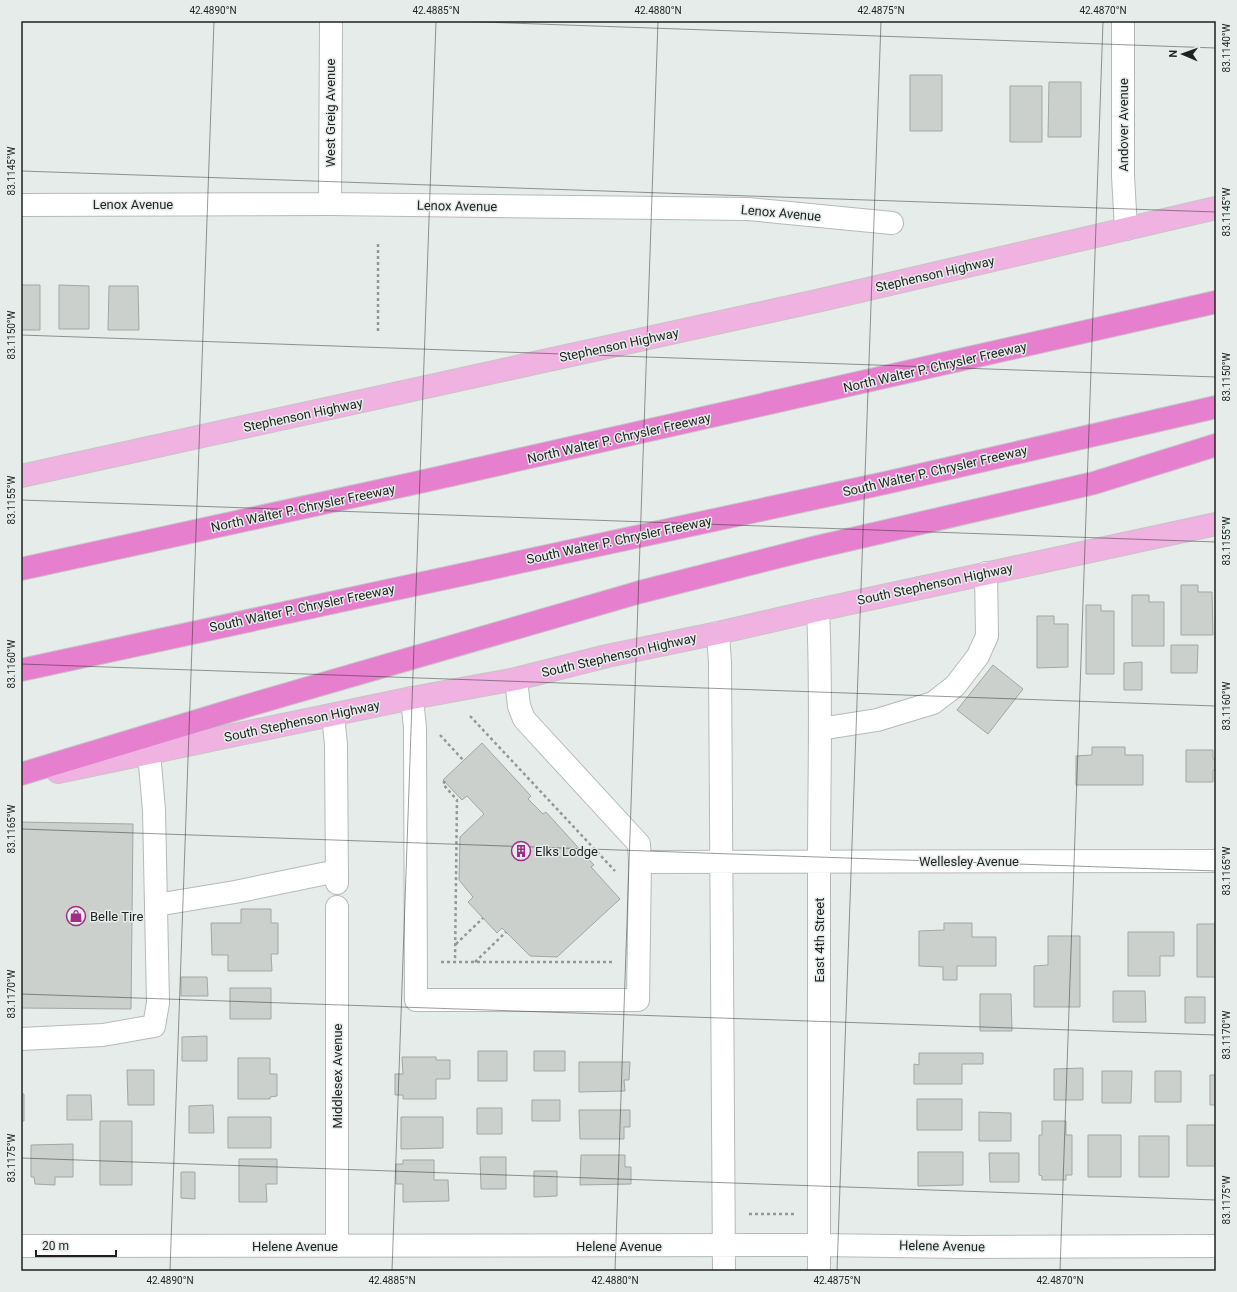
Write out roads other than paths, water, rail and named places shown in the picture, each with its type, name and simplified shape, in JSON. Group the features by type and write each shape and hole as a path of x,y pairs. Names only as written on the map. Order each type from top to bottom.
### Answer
{"highway":[{"name":"North Walter P. Chrysler Freeway","path":"21,569 786,401 1216,302"},
{"name":"South Walter P. Chrysler Freeway","path":"21,670 885,483 1216,407"},
{"path":"21,774 243,707 640,592 813,548 1094,483 1216,445"}],"main road":[{"name":"Stephenson Highway","path":"21,476 821,300 1216,208"},
{"name":"South Stephenson Highway","path":"21,780 149,752 333,716 412,698 516,679 607,656 1216,524"}],"street":[{"name":"West Greig Avenue","path":"330,204 331,21"},
{"name":"Andover Avenue","path":"1123,21 1123,184 1126,229"},
{"name":"Lenox Avenue","path":"21,204 330,204 748,209 892,223"},
{"path":"820,728 877,720 933,703 955,686 978,656 988,636 986,573"},
{"name":"East 4th Street","path":"818,610 820,728 819,1271"},
{"path":"718,633 720,664 724,1271"},
{"path":"412,698 415,728 416,1000 638,1000 639,844 524,719 519,706 516,679"},
{"path":"156,905 242,890 337,877 336,745 333,716"},
{"path":"21,1039 103,1035 154,1026 158,1003 154,810 149,752"},
{"name":"Wellesley Avenue","path":"640,862 1216,861"},
{"name":"Middlesex Avenue","path":"336,907 337,1246"},
{"name":"Helene Avenue","path":"21,1246 1216,1246"}],"place":[{"name":"Elks Lodge","path":"521,851"},
{"name":"Belle Tire","path":"76,916"}]}
